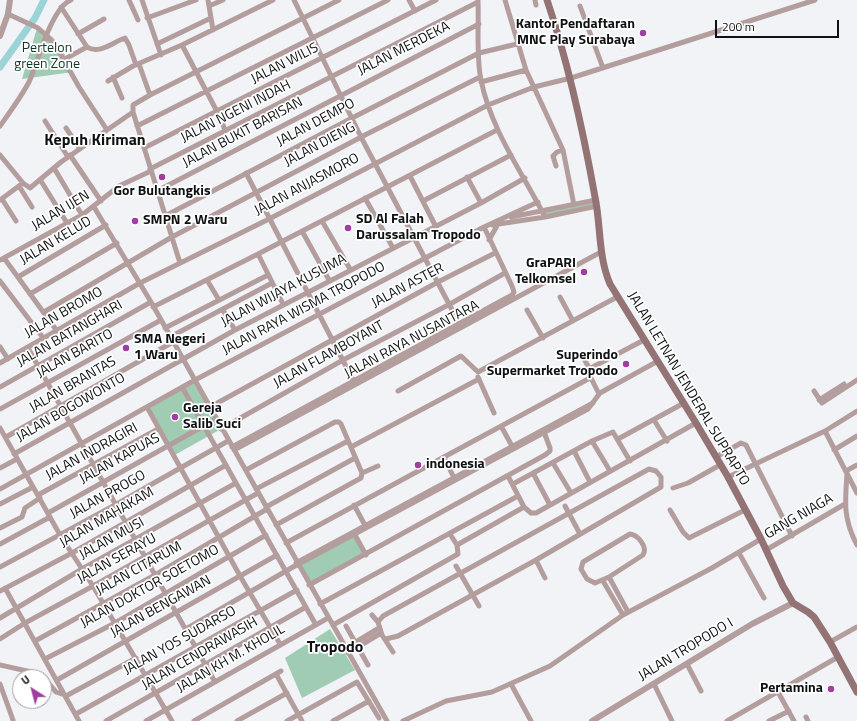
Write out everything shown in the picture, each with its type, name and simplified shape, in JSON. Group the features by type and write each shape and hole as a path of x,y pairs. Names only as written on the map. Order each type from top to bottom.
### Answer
{"main road":[{"name":"JALAN LETNAN JENDERAL SUPRAPTO","path":"547,0 571,78 596,204 601,252 607,276 617,297 684,403 728,477 793,603 811,614 830,642 857,692"}],"street":[{"path":"0,36 8,14 10,0"},
{"path":"0,126 25,88 61,7 71,0"},
{"path":"129,0 138,20"},
{"path":"142,0 161,55"},
{"path":"147,18 196,0"},
{"path":"208,0 213,30"},
{"path":"209,6 223,0"},
{"path":"108,81 138,64 161,55 273,0"},
{"path":"294,0 324,58 340,95 361,137 459,323"},
{"path":"180,263 137,126 133,112 134,104 339,0"},
{"path":"137,126 206,93 388,0"},
{"path":"410,0 415,11"},
{"name":"JALAN WILIS","path":"144,148 436,0"},
{"path":"505,0 526,70 564,150 574,205"},
{"name":"JALAN ANJASMORO","path":"140,283 270,219 486,106 534,87 571,78 815,0"},
{"path":"478,1 480,79 486,106 510,155 525,178 545,217"},
{"name":"JALAN NGENI INDAH","path":"151,170 478,1"},
{"path":"580,6 603,68"},
{"path":"61,7 87,47 93,50 100,49 125,38 138,64 150,95"},
{"path":"8,14 38,28 56,46 63,60 107,130"},
{"path":"157,44 211,18"},
{"path":"78,34 104,19"},
{"name":"JALAN MERDEKA","path":"340,95 479,24"},
{"name":"JALAN DEMPO","path":"165,216 479,53 517,44"},
{"path":"182,45 225,131"},
{"path":"63,60 87,47"},
{"name":"JALAN DIENG","path":"44,312 172,237 361,137 480,79 526,70"},
{"path":"113,77 122,98"},
{"name":"JALAN BUKIT BARISAN","path":"157,191 340,95"},
{"path":"21,184 30,188 41,181 69,156 133,112"},
{"path":"45,121 101,201"},
{"path":"66,128 80,149"},
{"name":"JALAN BATANGHARI","path":"0,387 152,304 208,280 497,130"},
{"path":"556,166 554,156 557,152 564,150"},
{"path":"0,155 21,184 32,207"},
{"path":"423,201 510,155"},
{"path":"54,168 82,215"},
{"name":"JALAN IJEN","path":"2,259 82,215 119,186 151,170"},
{"path":"246,173 353,380"},
{"path":"410,176 435,226"},
{"path":"467,177 481,203"},
{"name":"JALAN WIJAYA KUSUMA","path":"182,358 350,269 481,203 525,178"},
{"path":"41,181 67,223"},
{"path":"16,221 1,199 21,184"},
{"path":"365,198 392,248"},
{"path":"502,218 538,202"},
{"path":"502,218 574,205 596,204"},
{"path":"233,447 353,380 508,298 513,293 514,289 489,240 486,226 545,217 596,204"},
{"path":"94,207 117,243 152,304 210,407 227,441 233,447 246,470 286,543 296,565 347,650 380,718"},
{"name":"JALAN RAYA WISMA TROPODO","path":"0,489 182,387 502,218"},
{"path":"322,221 350,269"},
{"path":"489,240 498,224"},
{"name":"JALAN KELUD","path":"18,277 106,225"},
{"path":"302,232 329,280"},
{"path":"30,294 117,243"},
{"name":"JALAN RAYA NUSANTARA","path":"233,447 601,252"},
{"name":"JALAN ASTER","path":"210,407 438,282 495,253"},
{"path":"258,254 283,304"},
{"path":"2,259 18,277 57,331"},
{"name":"JALAN FLAMBOYANT","path":"221,429 343,360 450,304 505,273"},
{"path":"165,328 268,274"},
{"path":"208,280 219,300"},
{"path":"0,281 44,339"},
{"name":"JALAN BROMO","path":"0,363 140,283"},
{"path":"170,337 272,283"},
{"path":"560,297 573,321"},
{"path":"478,372 617,297"},
{"path":"223,310 235,330"},
{"path":"527,310 543,338"},
{"name":"JALAN BARITO","path":"0,409 161,320"},
{"path":"589,368 644,340"},
{"name":"JALAN BRANTAS","path":"6,438 60,405 173,342"},
{"path":"0,347 8,359"},
{"path":"28,348 80,444 146,557 215,682"},
{"path":"582,355 589,368 587,372 599,394"},
{"path":"398,391 461,356 478,372 479,379 487,393 494,413"},
{"name":"JALAN BOGOWONTO","path":"14,454 182,358"},
{"path":"186,629 251,593 296,565 543,432 594,402 599,394 658,361"},
{"path":"819,400 857,376"},
{"path":"286,543 590,378"},
{"path":"351,447 479,379"},
{"path":"814,391 822,403 857,380"},
{"path":"182,387 316,624"},
{"path":"618,439 684,403"},
{"path":"147,407 167,446 220,537 229,557 271,626 280,644"},
{"path":"728,477 825,431 857,411"},
{"name":"JALAN KAPUAS","path":"0,544 102,482 216,419"},
{"path":"654,420 667,441"},
{"path":"246,470 336,421 342,424 362,476"},
{"path":"508,476 524,507 533,514 667,441 696,423"},
{"path":"501,426 512,446"},
{"path":"0,428 60,535 93,586 172,721"},
{"name":"JALAN INDRAGIRI","path":"0,528 22,517 25,508 39,497 158,429"},
{"path":"825,431 856,490"},
{"path":"454,479 512,446 543,432"},
{"path":"309,585 366,555 550,451 543,432"},
{"path":"513,484 592,441 613,432 630,460"},
{"path":"834,450 857,436"},
{"name":"JALAN PROGO","path":"0,567 180,469 227,441"},
{"name":"JALAN SERAYU","path":"0,639 25,623 146,557 245,500 257,491 348,441"},
{"path":"592,441 610,472"},
{"path":"716,457 742,443 746,445 792,536"},
{"path":"574,452 590,482"},
{"path":"444,457 454,479"},
{"name":"JALAN CITARUM","path":"36,641 255,518 266,508 355,458"},
{"path":"0,468 17,459"},
{"path":"553,463 571,493"},
{"name":"JALAN MAHAKAM","path":"2,590 72,553 125,521 226,465"},
{"path":"673,488 695,479 720,465"},
{"path":"857,465 847,473 845,504 848,527 857,545"},
{"path":"276,525 378,466"},
{"path":"378,622 383,616 648,469 656,471 661,476 661,487 536,560 398,636 386,639"},
{"path":"533,474 550,505"},
{"name":"JALAN MUSI","path":"0,618 82,569 236,483"},
{"path":"0,504 33,487"},
{"path":"320,604 518,496"},
{"name":"GANG NIAGA","path":"766,550 845,504"},
{"path":"354,505 366,527"},
{"path":"565,506 580,534"},
{"path":"457,545 524,507"},
{"path":"670,510 683,532 689,538 745,510"},
{"path":"296,565 355,535 366,527"},
{"path":"333,625 456,556 459,551 450,534"},
{"path":"630,534 636,535 643,546 645,552 643,555 603,581 595,583 587,579 581,569 583,562 630,534"},
{"name":"JALAN DOKTOR SOETOMO","path":"45,659 115,623 266,535"},
{"path":"355,535 366,555"},
{"path":"403,721 446,701 479,696 511,684 550,666 625,614 739,553 761,539"},
{"path":"739,553 764,598"},
{"name":"JALAN BENGAWAN","path":"57,680 277,555"},
{"path":"536,560 545,578"},
{"path":"456,566 479,606"},
{"path":"609,577 625,614"},
{"path":"603,581 625,614"},
{"path":"2,590 36,641 79,721"},
{"name":"JALAN YOS SUDARSO","path":"76,714 297,590"},
{"name":"JALAN TROPODO I","path":"592,721 752,624 793,603"},
{"name":"JALAN CENDRAWASIH","path":"106,721 156,694 306,607"},
{"path":"372,615 378,622 380,630 394,652"},
{"name":"JALAN KH M. KHOLIL","path":"146,721 328,618"},
{"path":"346,626 368,665"},
{"path":"830,642 857,627"},
{"path":"347,650 380,630"},
{"path":"727,721 838,657"},
{"path":"52,688 56,692 66,695 135,659"},
{"path":"687,664 701,691"},
{"path":"0,666 15,669"},
{"path":"194,721 279,673 287,693 302,721"},
{"path":"287,721 357,682 380,718 387,721"},
{"path":"0,684 13,721"},
{"path":"511,684 531,721"},
{"path":"654,684 672,721"},
{"path":"778,692 794,721"},
{"path":"237,721 287,693"},
{"path":"333,721 369,700"},
{"path":"769,721 789,711"}],"green space":[{"name":"Pertelon green Zone","path":"37,28 50,35 60,46 73,72 22,79"},
{"path":"595,200 595,206 546,217 542,212"},
{"path":"195,380 221,429 173,456 147,407"},
{"path":"355,535 366,555 312,584 299,566"},
{"path":"330,629 355,670 302,698 285,658"}],"waterway":[{"path":"0,67 35,18 44,0"}],"place":[{"name":"Kantor Pendaftaran MNC Play Surabaya","path":"643,33"},
{"name":"Gor Bulutangkis","path":"162,177"},
{"name":"SMPN 2 Waru","path":"135,221"},
{"name":"SD Al Falah Darussalam Tropodo","path":"348,228"},
{"name":"GraPARI Telkomsel","path":"584,272"},
{"name":"SMA Negeri 1 Waru","path":"126,348"},
{"name":"Superindo Supermarket Tropodo","path":"626,364"},
{"name":"Gereja Salib Suci","path":"175,417"},
{"name":"indonesia","path":"418,465"},
{"name":"Pertamina","path":"831,689"}],"district":[{"name":"Kepuh Kiriman","path":"95,141"},
{"name":"Tropodo","path":"335,648"}]}
